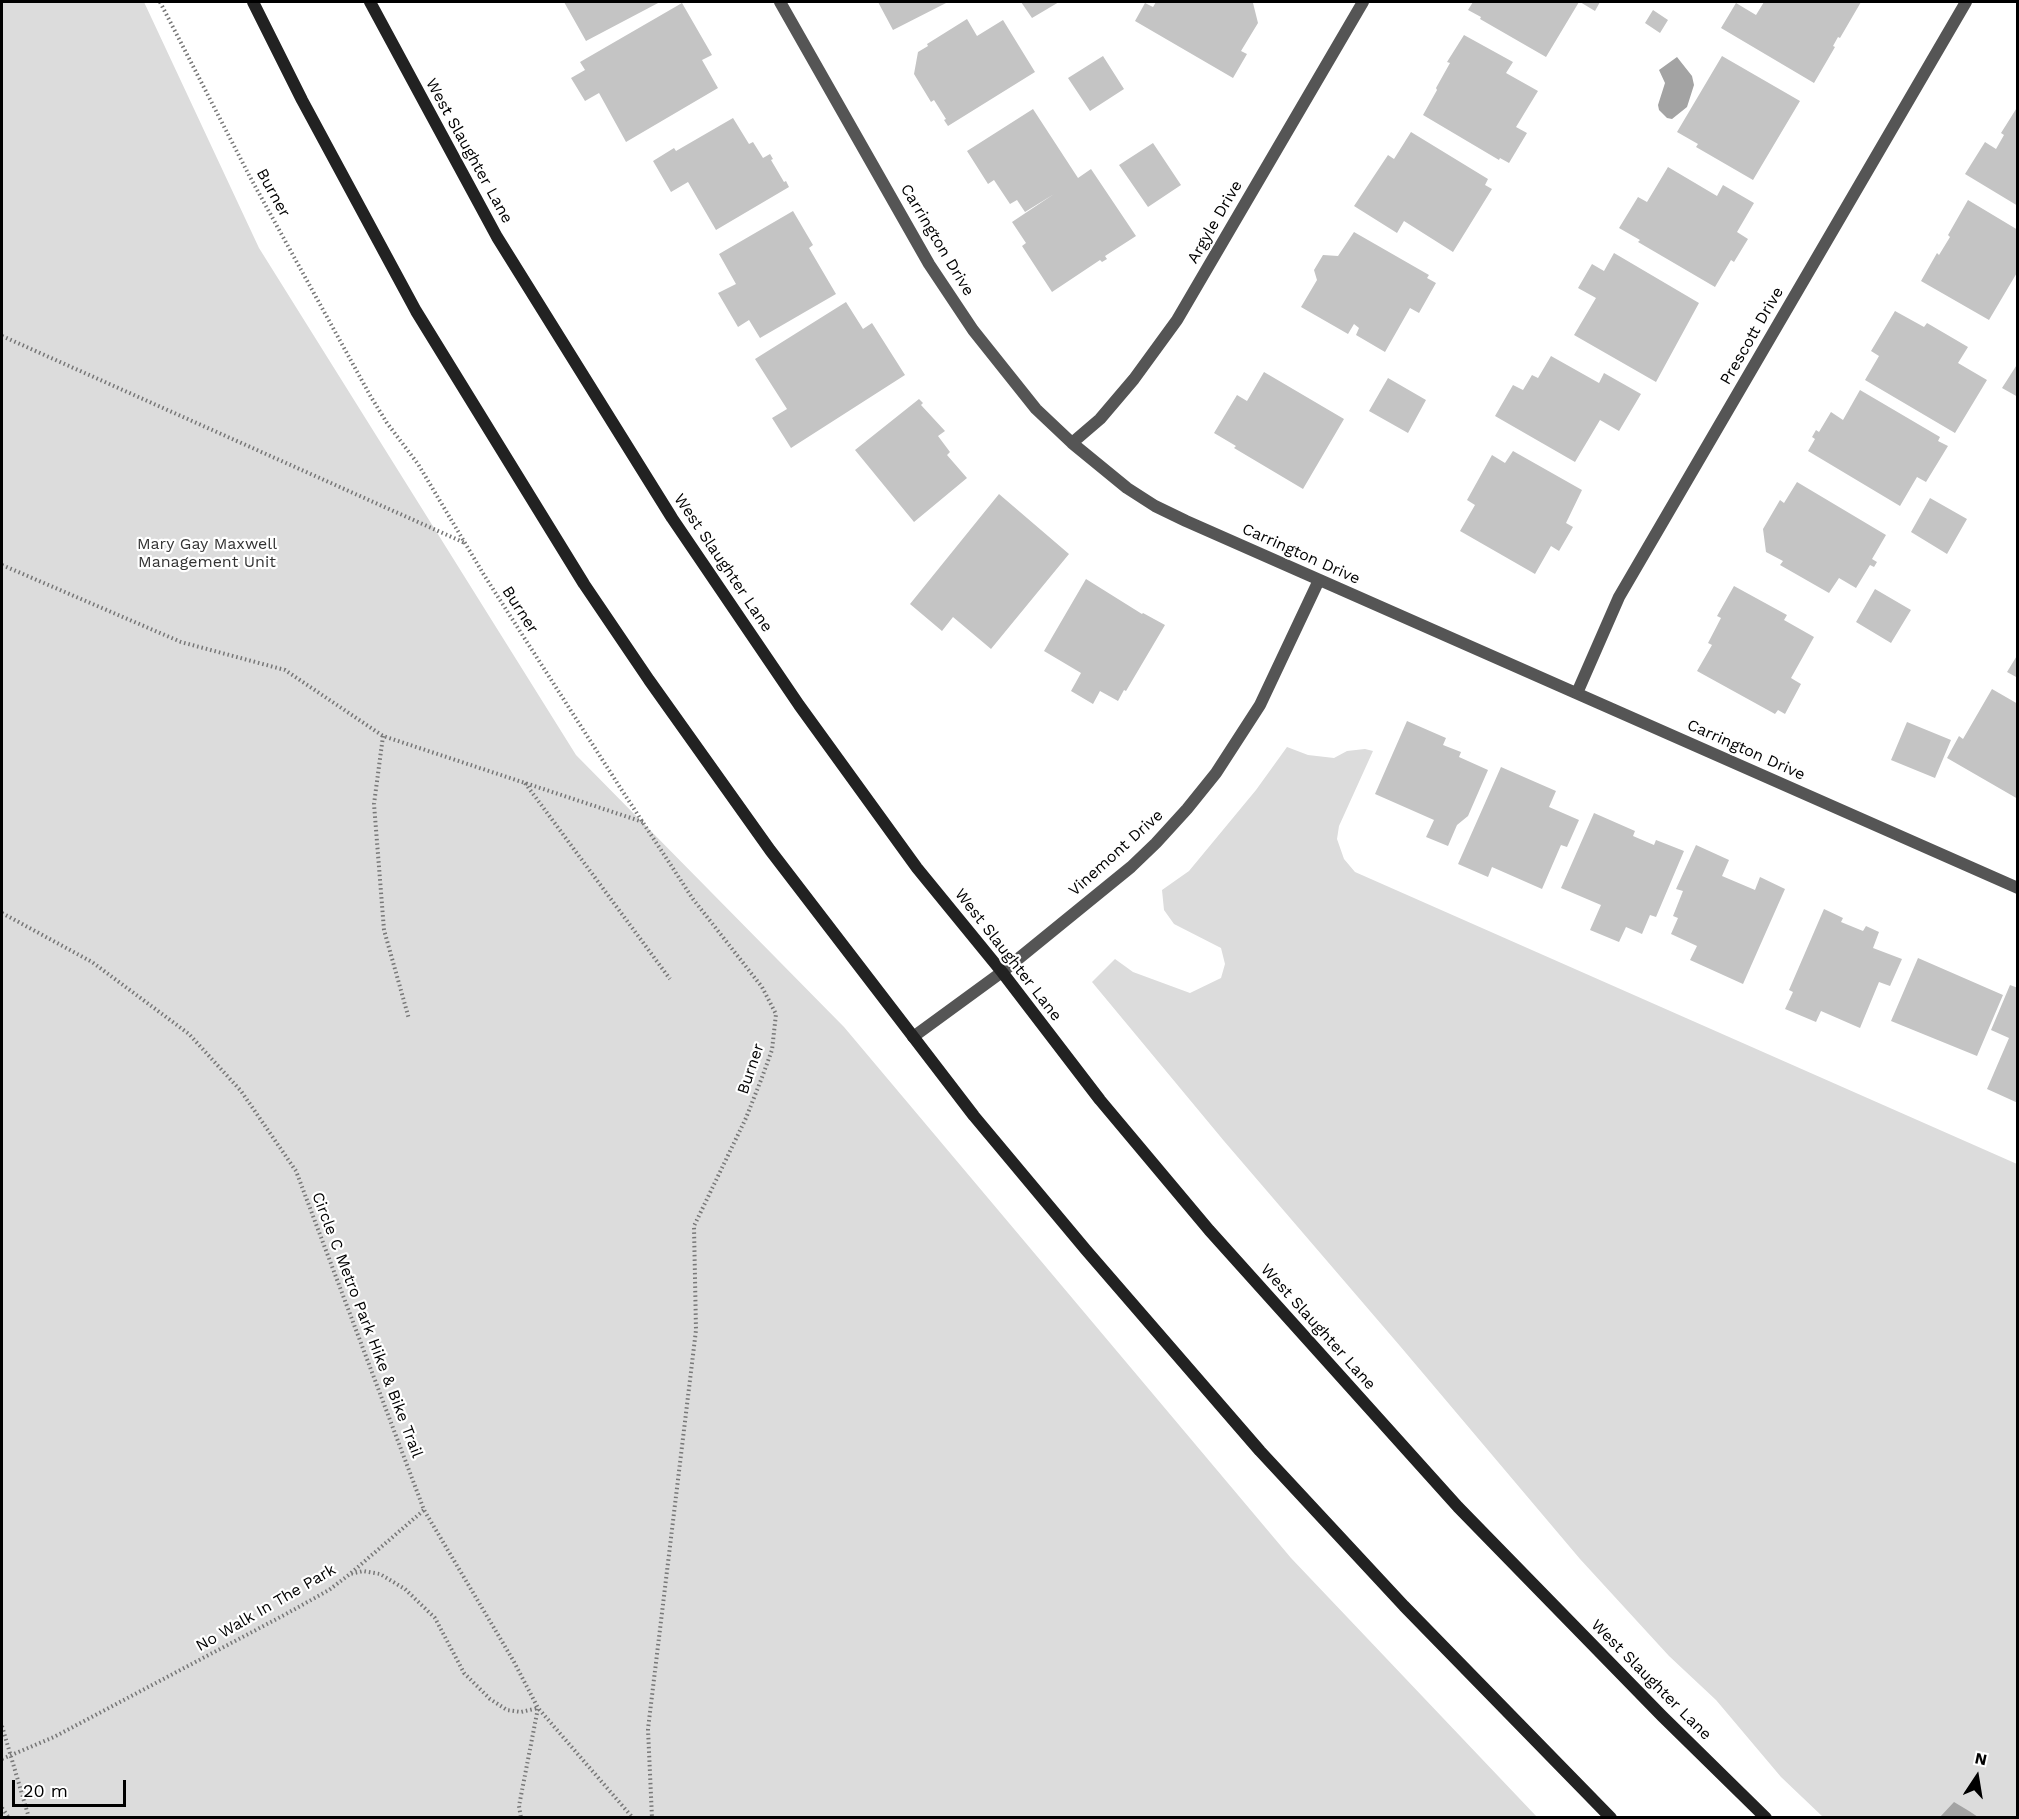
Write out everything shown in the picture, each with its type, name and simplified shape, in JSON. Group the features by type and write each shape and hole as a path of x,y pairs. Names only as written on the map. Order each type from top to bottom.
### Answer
{"main road":[{"path":"253,2 302,100 416,311 584,584 649,680 770,849 974,1116 1086,1250 1260,1451 1404,1606 1611,1818"},
{"name":"West Slaughter Lane","path":"370,2 497,237 672,518 799,705 910,858 1002,972 1100,1100 1209,1230 1450,1499 1662,1716 1766,1818"}],"street":[{"name":"Carrington Drive","path":"780,2 929,264 967,321 1036,409 1072,443 1127,488 1155,506 1319,580 2018,888"},
{"name":"Argyle Drive","path":"1072,443 1100,419 1134,379 1177,320 1363,2"},
{"name":"Prescott Drive","path":"1576,693 1619,597 1966,2"},
{"name":"Vinemont Drive","path":"913,1037 1002,972 1131,867 1156,843 1216,773 1260,705 1319,580"}],"path":[{"name":"Burner","path":"160,2 250,177 371,397 387,423 418,464 465,543 693,899 762,987 776,1014 772,1050 761,1080 746,1118 694,1226 696,1330 648,1729 652,1818"},
{"path":"2,336 465,543"},
{"path":"2,565 181,642 285,670 383,736 643,822"},
{"path":"383,736 374,804 384,930 409,1019"},
{"path":"524,782 670,979"},
{"name":"Circle C Metro Park Hike & Bike Trail","path":"2,914 92,962 189,1034 241,1091 296,1171 424,1510 513,1660 538,1708 633,1818"},
{"path":"350,1574 424,1510"},
{"name":"No Walk In The Park","path":"2,1759 54,1737 286,1614 329,1590 350,1574 363,1571 380,1574 405,1589 435,1618 465,1673 490,1699 507,1710 520,1713 538,1708"},
{"path":"521,1818 519,1806 538,1708"},
{"path":"2,1726 29,1818"},
{"path":"2,1808 9,1818"}],"green space":[{"name":"Mary Gay Maxwell Management Unit","path":"2,2 144,2 259,248 576,755 844,1027 1291,1558 1537,1817 2,1817"},
{"path":"1287,747 1308,755 1334,758 1347,751 1365,749 1373,751 1339,826 1337,839 1344,859 1355,872 2017,1164 2017,1817 1823,1817 1781,1777 1716,1700 1669,1656 1580,1559 1224,1141 1092,982 1115,959 1133,972 1190,993 1221,978 1225,964 1221,948 1174,924 1164,910 1162,890 1189,871 1256,790"}],"shaded area":[{"path":"1677,57 1692,76 1694,85 1687,107 1672,119 1667,118 1659,110 1658,105 1665,83 1659,70"},
{"path":"1954,1802 1969,1811 1978,1817 1940,1817"}],"building":[{"path":"564,2 660,2 586,41"},
{"path":"878,2 948,2 893,30"},
{"path":"1021,2 1059,2 1032,18"},
{"path":"1156,2 1253,3 1258,23 1241,51 1247,54 1233,78 1135,21 1145,3 1153,7"},
{"path":"1473,2 1579,2 1546,57 1468,10"},
{"path":"1580,2 1600,2 1595,11"},
{"path":"1764,2 1861,2 1840,38 1838,37 1833,46 1835,47 1814,83 1721,28 1736,3 1756,15"},
{"path":"682,3 712,55 702,60 718,88 626,142 599,93 585,101 571,78 585,70 580,62"},
{"path":"1653,10 1668,20 1660,33 1645,23"},
{"path":"967,19 977,36 1003,20 1035,72 948,126 934,100 931,102 914,74 918,52"},
{"path":"1464,35 1513,62 1506,73 1538,91 1516,127 1527,133 1509,163 1500,158 1499,160 1423,115 1450,63 1447,62"},
{"path":"1103,56 1124,89 1090,111 1068,78"},
{"path":"1722,56 1800,101 1753,180 1696,147 1698,144 1677,132"},
{"path":"2018,106 2018,206 1965,174 1985,142 1996,149 2004,135 2001,133"},
{"path":"1033,109 1078,178 1091,169 1136,236 1105,256 1107,259 1102,262 1100,260 1052,292 1022,246 1026,243 1012,222 1054,194 1025,212 1017,200 1010,204 994,180 988,184 967,151"},
{"path":"733,118 749,144 753,142 763,158 770,154 773,159 771,160 789,187 716,230 688,182 671,192 653,161 674,148 676,151"},
{"path":"1411,132 1488,179 1485,185 1492,189 1453,252 1404,221 1397,233 1354,206 1388,155 1394,159"},
{"path":"1153,143 1181,185 1148,207 1119,165"},
{"path":"1668,167 1717,196 1723,185 1754,203 1737,232 1748,239 1734,262 1731,260 1715,287 1638,242 1640,240 1619,228 1638,197 1647,202"},
{"path":"1968,200 2018,230 2018,271 1989,320 1921,281 1937,253 1939,255 1950,237 1948,235"},
{"path":"793,211 813,245 809,248 836,294 760,338 749,320 738,327 718,293 736,284 719,254"},
{"path":"1354,232 1429,275 1427,278 1436,283 1419,313 1410,308 1385,352 1356,335 1359,328 1354,324 1348,334 1301,307 1317,280 1314,270 1323,255 1338,256"},
{"path":"1614,253 1699,303 1656,382 1574,335 1596,298 1578,288 1592,264 1604,271"},
{"path":"846,302 863,329 872,323 905,375 791,448 772,418 787,409 755,359"},
{"path":"1895,311 1924,327 1927,323 1968,347 1958,363 1987,380 1955,433 1865,380 1879,356 1871,351"},
{"path":"1551,356 1599,383 1604,373 1641,394 1619,431 1600,420 1575,462 1495,416 1513,385 1523,390 1532,375 1538,378"},
{"path":"2018,363 2018,397 2002,388"},
{"path":"1264,372 1344,419 1303,489 1234,448 1236,446 1214,433 1237,395 1247,401"},
{"path":"1388,378 1426,400 1408,433 1369,411"},
{"path":"1860,390 1940,437 1938,441 1948,446 1926,482 1917,477 1900,506 1808,451 1815,439 1812,437 1816,430 1819,432 1831,412 1843,420"},
{"path":"919,399 923,403 921,405 945,431 938,436 950,452 947,455 967,478 914,522 855,450"},
{"path":"1513,451 1582,490 1566,523 1573,527 1559,551 1551,546 1535,574 1460,531 1475,505 1467,500 1492,455 1505,463"},
{"path":"1797,482 1886,535 1872,559 1877,562 1874,567 1870,565 1856,588 1839,578 1829,593 1780,565 1783,561 1766,552 1763,529 1780,500 1784,503"},
{"path":"999,494 1069,554 991,649 953,617 942,631 910,604"},
{"path":"1930,498 1967,519 1947,554 1911,532"},
{"path":"1086,579 1142,614 1165,625 1118,701 1100,691 1093,704 1071,691 1081,673 1044,651"},
{"path":"1734,586 1787,615 1784,620 1814,637 1791,678 1801,684 1785,714 1778,710 1775,714 1697,671 1712,645 1708,643 1721,618 1717,616"},
{"path":"1875,589 1911,610 1891,643 1856,622"},
{"path":"2018,654 2018,678 2007,672"},
{"path":"1992,689 2018,704 2018,799 1947,758 1959,736 1963,739"},
{"path":"1407,721 1446,738 1443,745 1461,752 1459,757 1488,770 1468,816 1457,825 1448,846 1426,837 1434,820 1375,794"},
{"path":"1907,722 1951,740 1935,778 1891,760"},
{"path":"1501,767 1556,791 1549,807 1579,820 1567,847 1561,845 1542,889 1492,867 1488,877 1458,864"},
{"path":"1594,813 1635,831 1633,836 1654,845 1656,840 1684,851 1656,917 1650,915 1642,934 1626,927 1619,942 1590,930 1601,905 1561,888"},
{"path":"1696,845 1729,860 1722,876 1755,890 1760,877 1785,889 1743,984 1690,960 1697,946 1671,934 1678,918 1673,916 1683,891 1676,889"},
{"path":"1824,909 1843,918 1841,922 1863,931 1866,926 1879,932 1873,948 1902,959 1890,986 1879,982 1860,1028 1821,1011 1816,1022 1785,1009 1793,992 1789,990"},
{"path":"1918,958 2003,995 1977,1056 1891,1021"},
{"path":"2010,985 2018,988 2018,1103 1987,1089 2009,1038 1991,1030"}]}
